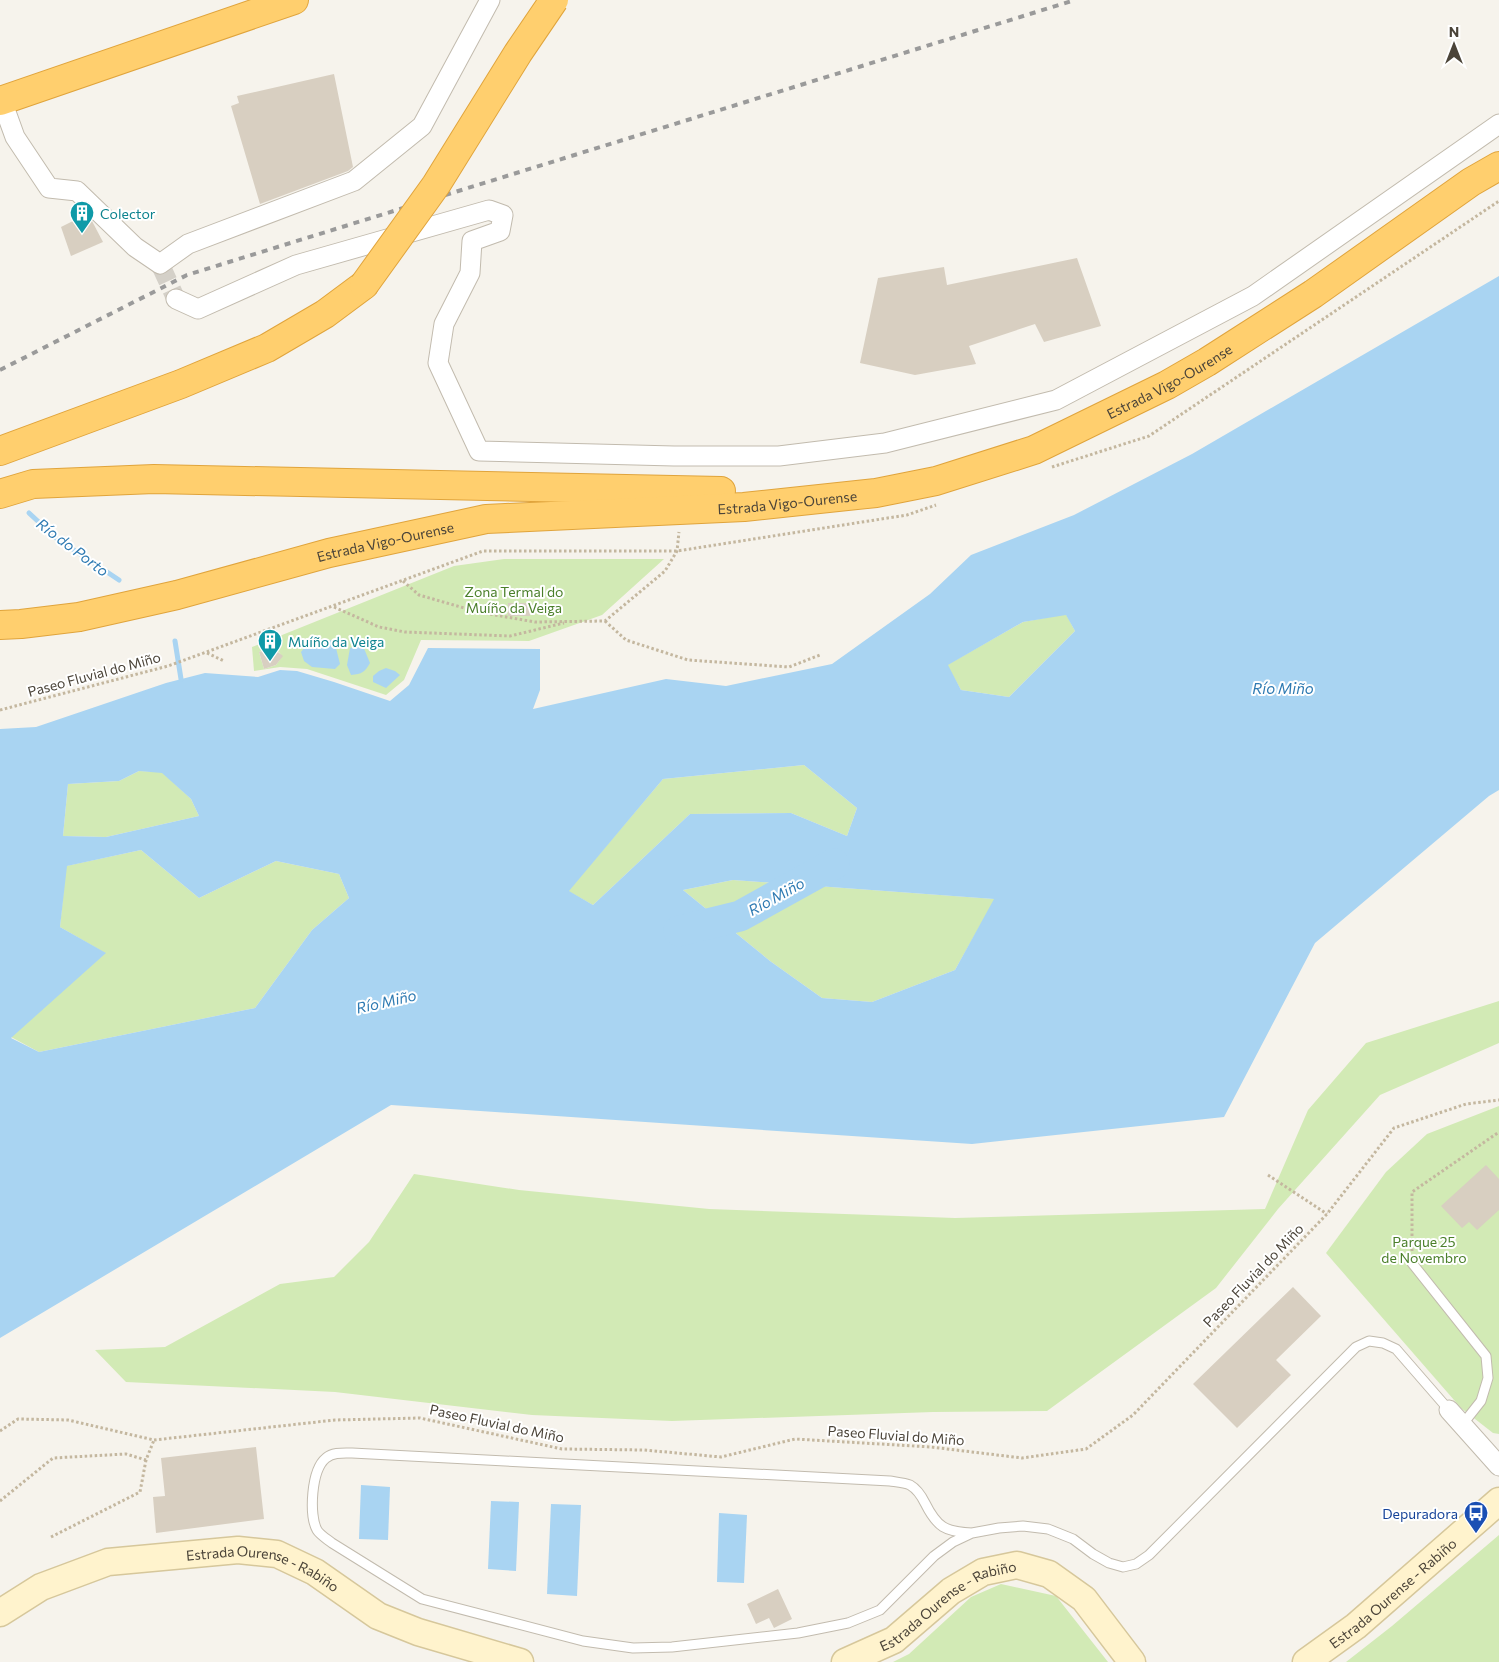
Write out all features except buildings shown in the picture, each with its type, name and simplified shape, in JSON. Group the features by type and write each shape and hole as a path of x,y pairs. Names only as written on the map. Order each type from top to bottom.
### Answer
{"highway":[{"path":"1,101 294,0"},
{"path":"0,451 181,384 267,348 325,314 364,285 436,185 518,53 554,0"},
{"name":"Estrada Vigo-Ourense","path":"0,624 21,624 88,615 177,595 329,553 486,518 744,508 876,493 936,481 1034,450 1167,385 1232,347 1313,294 1471,182 1499,166"},
{"path":"0,494 33,484 154,479 718,491 800,487 895,478 980,456 1121,408"}],"main road":[{"name":"Estrada Ourense - Rabiño","path":"1306,1662 1356,1626 1499,1501"},
{"name":"Estrada Ourense - Rabiño","path":"0,1613 41,1587 108,1562 238,1550 277,1554 315,1572 378,1616 418,1632 520,1662"},
{"name":"Estrada Ourense - Rabiño","path":"845,1662 894,1640 951,1591 984,1572 1017,1565 1049,1574 1084,1599 1132,1662"}],"street":[{"path":"1,101 14,137 48,188 78,192 135,247 160,264 188,244 354,181 422,126 490,0"},
{"path":"176,299 198,309 296,265 489,210 503,215 500,231 472,241 470,273 444,324 438,363 479,450 674,456 779,456 885,443 1056,400 1253,296 1499,124"},
{"path":"1449,1410 1499,1466"}],"lane":[{"path":"1412,1263 1486,1356 1488,1378 1481,1401 1462,1425"},
{"path":"972,1533 954,1542 934,1556 880,1610 848,1623 798,1633 662,1647 632,1648 583,1641 422,1599 332,1543 318,1532 312,1518 316,1472 325,1458 335,1454 352,1453 890,1481 910,1485 922,1496 932,1516 942,1527 954,1532 972,1533 1023,1526 1048,1529 1073,1539 1109,1563 1123,1567 1136,1564 1148,1555 1356,1347 1369,1341 1383,1343 1396,1349 1449,1410"}],"path":[{"path":"403,581 419,595 478,612 535,622 605,621 665,571 677,551 680,526"},
{"path":"334,606 379,627 405,632 510,636 572,621"},
{"path":"605,621 626,640 688,660 789,667 820,655"},
{"path":"207,653 224,661"},
{"name":"Paseo Fluvial do Miño","path":"0,710 194,658"},
{"name":"Paseo Fluvial do Miño","path":"0,1431 18,1419 68,1420 154,1440 335,1420 420,1418 562,1449 644,1450 721,1457 795,1439 931,1447 1022,1458 1086,1449 1132,1416 1327,1214 1394,1128 1466,1104 1499,1100"},
{"path":"1412,1263 1412,1192 1499,1132"},
{"path":"1268,1175 1327,1214"},
{"path":"51,1537 140,1492 146,1460 154,1440"},
{"path":"0,1501 53,1458 126,1454 146,1460"}],"green space":[{"name":"Zona Termal do Muíño da Veiga","path":"504,559 664,559 602,615 529,641 421,640 404,680 386,695 307,669 280,667 254,671 252,647 454,566","holes":["273,648 280,653 281,658 276,665 264,669 259,652"]},
{"path":"1066,614 1075,631 1009,697 961,690 947,665 1023,622"},
{"path":"804,765 857,808 847,836 791,813 690,814 593,905 568,891 663,779"},
{"path":"139,771 162,772 191,799 199,816 106,837 63,836 68,784 119,781"},
{"path":"141,850 199,898 276,861 339,874 349,898 312,930 255,1008 39,1052 11,1037 105,953 60,927 66,866"},
{"path":"733,880 995,899 955,970 872,1002 822,998 770,961 683,890"},
{"path":"1499,1001 1499,1043 1380,1095 1278,1209 1216,1288 1047,1411 933,1412 672,1421 532,1415 335,1392 126,1382 95,1350 165,1347 280,1284 334,1277 369,1242 414,1174 519,1190 709,1209 955,1218 1265,1209 1308,1110 1366,1043"},
{"name":"Parque 25 de Novembro","path":"1499,1106 1499,1434 1493,1433 1461,1408 1326,1253 1386,1172 1427,1134"},
{"path":"1499,1535 1499,1662 1346,1662 1392,1626"},
{"path":"1001,1584 1056,1596 1108,1662 893,1662 909,1654 971,1597"}],"water":[{"name":"Río Miño","path":"1499,276 1499,790 1489,796 1315,943 1224,1117 972,1144 391,1105 0,1338 0,729 36,727 166,683 205,673 258,677 280,670 297,671 390,701 409,685 428,648 540,649 540,690 533,709 666,679 726,686 832,664 930,594 971,555 1074,515 1192,454","holes":["1066,615 1075,631 1009,697 961,690 948,665 1023,622","804,765 857,808 847,836 791,813 690,814 593,905 569,891 663,779","139,771 162,773 191,799 199,816 106,837 63,836 68,784 119,781","141,850 199,898 276,861 339,874 349,898 312,930 255,1008 39,1052 11,1038 106,953 60,927 67,866","733,880 994,899 955,970 872,1002 822,998 770,961 683,890"]},
{"path":"334,640 340,664 335,669 312,667 304,661 301,652 309,642"},
{"path":"363,646 370,663 363,672 351,675 347,665 350,648"},
{"path":"386,668 400,675 386,688 373,682 373,676"},
{"path":"361,1485 390,1487 388,1540 359,1539"},
{"path":"491,1501 519,1502 516,1571 488,1569"},
{"path":"551,1504 581,1505 577,1596 547,1594"},
{"path":"719,1513 747,1515 744,1583 717,1582"}],"waterway":[{"name":"Río do Porto","path":"29,513 56,538 119,580"},
{"name":"Río do Porto","path":"175,641 181,679"},
{"name":"Río Miño","path":"679,931 740,916 834,864"}],"tunnel":[{"path":"160,264 176,299"}],"railway":[{"path":"0,370 187,275 1075,0"}],"place":[{"name":"Colector","path":"82,234"},
{"name":"Muíño da Veiga","path":"270,662"},
{"name":"Depuradora","path":"1476,1534"}]}
